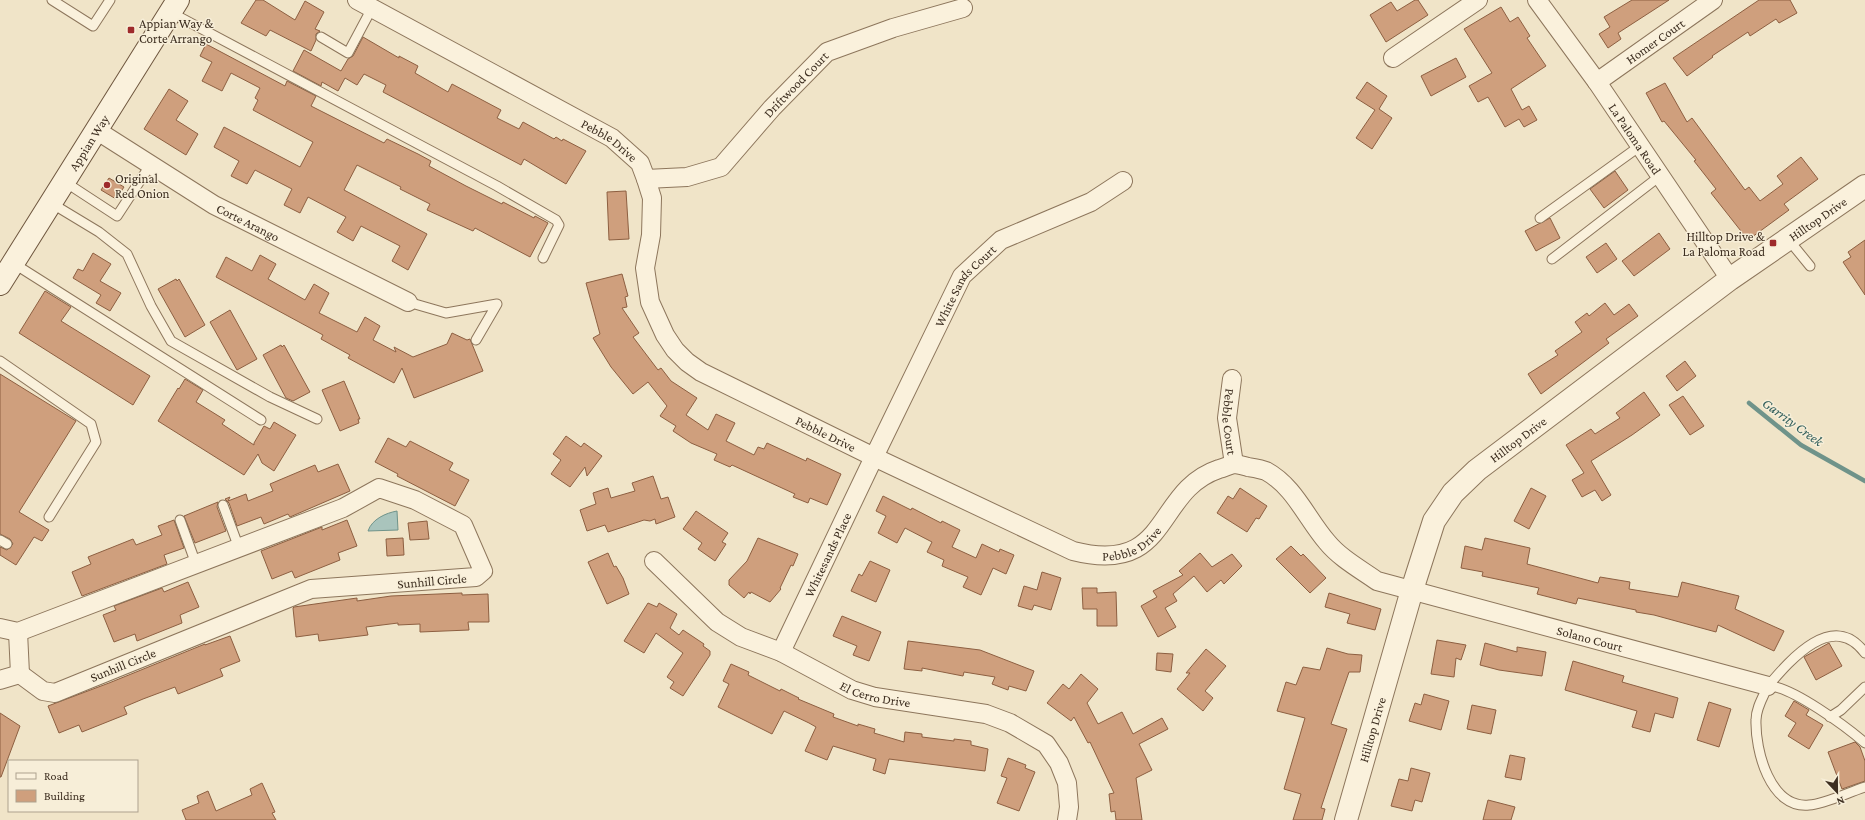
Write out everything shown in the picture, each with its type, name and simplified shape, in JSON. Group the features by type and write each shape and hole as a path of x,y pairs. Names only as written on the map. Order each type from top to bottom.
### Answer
{"street":[{"path":"1393,58 1478,0"},
{"name":"La Paloma Road","path":"1538,0 1597,82 1730,279"},
{"name":"Homer Court","path":"1597,82 1713,0"},
{"name":"Pebble Drive","path":"364,4 612,138 640,163 652,198 651,235 645,268 650,302 656,319 675,350 701,372 874,457 1073,551 1090,555 1106,556 1124,553 1140,546 1161,525 1186,490 1207,473 1234,464"},
{"name":"Appian Way","path":"0,284 174,6"},
{"name":"Driftwood Court","path":"646,179 688,178 721,167 772,108 826,52 893,28 963,8"},
{"name":"Corte Arango","path":"96,130 214,205 408,302"},
{"name":"White Sands Court","path":"874,457 962,276 1001,240 1091,202 1123,181"},
{"name":"Hilltop Drive","path":"1346,820 1412,590 1434,521 1453,493 1476,470 1730,279 1865,186"},
{"name":"Pebble Court","path":"1232,379 1227,418 1234,464"},
{"name":"Whitesands Place","path":"781,652 874,457"},
{"path":"1234,464 1266,471 1288,489 1327,543 1351,563 1377,581 1412,590"},
{"name":"Sunhill Circle","path":"18,632 343,508 379,488 415,500 463,525 483,571 476,577 385,585 311,589 55,693 43,691 20,674"},
{"name":"El Cerro Drive","path":"654,561 717,622 741,637 781,652 852,690 875,698 986,714 1010,723 1046,744 1059,763 1067,783 1069,807 1067,820"},
{"name":"Solano Court","path":"1412,590 1768,686"},
{"path":"0,628 18,632 20,674 0,680"}],"lane":[{"path":"52,0 93,26 110,0"},
{"path":"322,37 348,53 364,4"},
{"path":"174,6 556,220 559,224 542,258"},
{"path":"1540,218 1640,146"},
{"path":"64,182 117,216 151,164"},
{"path":"1552,259 1660,176"},
{"path":"51,203 99,232 127,254 150,306 171,341 270,397 317,419"},
{"path":"1788,239 1810,266"},
{"path":"13,263 261,420"},
{"path":"408,302 446,313 497,304 476,340"},
{"path":"0,361 91,424 96,442 49,517"},
{"path":"223,505 239,548"},
{"path":"180,520 196,564"},
{"path":"1865,653 1851,639 1835,635 1825,637 1793,660 1768,686 1758,706 1756,720 1759,752 1766,775 1782,795 1795,803 1809,805 1865,787"},
{"path":"1768,686 1776,686 1786,689 1830,717 1865,743"},
{"path":"1830,717 1842,710 1865,687"}],"water":[{"path":"397,511 398,530 368,531 373,523 380,517"}],"building":[{"path":"256,0 263,0 295,20 305,1 324,12 315,29 320,31 316,34 316,40 311,51 270,30 266,36 241,23"},
{"path":"1415,0 1418,0 1428,15 1386,42 1370,15 1391,2 1397,11"},
{"path":"1632,0 1669,0 1618,33 1621,39 1608,48 1599,34 1610,27 1604,17"},
{"path":"1759,0 1790,0 1797,13 1779,23 1776,19 1750,36 1748,32 1712,56 1713,57 1687,76 1673,58"},
{"path":"1501,7 1510,22 1518,17 1530,36 1527,38 1546,66 1511,89 1522,110 1529,106 1537,120 1524,127 1519,119 1505,127 1488,97 1478,102 1469,86 1492,73 1464,29"},
{"path":"363,37 399,58 399,56 418,66 415,73 448,92 452,84 501,110 497,118 519,129 523,122 554,139 556,137 562,141 563,139 586,151 566,184 524,159 521,165 383,92 386,85 364,74 357,85 345,78 338,91 322,82 321,86 293,71 304,50 341,71 348,59 353,56"},
{"path":"206,44 285,86 287,81 316,96 311,106 384,143 387,139 418,154 431,161 429,166 466,186 502,204 503,202 534,218 535,216 548,223 530,257 475,228 473,231 427,210 430,204 400,189 401,187 357,165 344,190 427,234 408,270 392,261 400,246 361,226 353,241 337,232 346,217 308,197 300,213 284,205 292,189 255,170 247,184 231,176 239,161 214,147 224,127 300,167 313,142 253,110 258,100 255,98 260,88 231,73 222,91 202,81 212,62 200,56"},
{"path":"1456,58 1466,77 1431,96 1421,76"},
{"path":"1367,82 1387,96 1379,109 1392,118 1372,149 1356,138 1375,110 1356,98"},
{"path":"1665,83 1687,122 1692,118 1745,190 1749,187 1760,201 1783,184 1777,176 1801,157 1818,179 1784,204 1789,210 1748,240 1711,193 1716,189 1694,161 1696,160 1664,121 1662,122 1646,93"},
{"path":"169,89 188,101 176,120 198,134 186,155 144,129"},
{"path":"1615,171 1628,190 1604,208 1590,189"},
{"path":"109,178 124,187 116,199 101,190"},
{"path":"626,191 629,239 609,240 607,192"},
{"path":"1550,218 1560,238 1536,251 1525,231"},
{"path":"1659,233 1670,249 1634,276 1622,261"},
{"path":"1865,240 1865,295 1843,262 1851,257 1848,252"},
{"path":"1606,243 1617,259 1597,273 1586,257"},
{"path":"93,253 111,264 100,281 121,293 110,311 96,303 101,295 73,278 78,269 83,271"},
{"path":"260,255 276,264 268,279 305,300 314,284 329,293 319,313 357,332 365,317 380,326 373,340 396,352 394,347 413,357 447,344 452,333 467,340 470,339 483,371 414,398 402,368 394,383 348,358 350,355 321,339 323,335 216,277 226,257 252,271"},
{"path":"622,274 628,296 625,297 627,307 622,308 639,333 633,337 658,370 661,368 671,381 697,398 686,415 708,430 716,414 735,423 726,441 754,455 758,447 764,449 767,443 806,461 807,458 841,474 827,505 810,498 808,503 793,497 795,494 732,465 730,467 714,460 717,454 691,443 673,431 676,426 660,416 667,406 648,382 633,394 611,367 593,338 600,334 586,283"},
{"path":"176,279 177,281 179,279 205,325 185,337 158,289"},
{"path":"45,291 71,307 61,321 150,376 133,405 19,333"},
{"path":"1605,303 1614,315 1629,304 1638,316 1606,339 1609,343 1541,394 1528,374 1558,355 1555,351 1582,332 1575,322 1587,313 1589,316"},
{"path":"230,310 257,359 237,370 210,322"},
{"path":"281,345 282,347 284,345 310,392 293,401 286,398 263,355"},
{"path":"1685,361 1696,376 1677,391 1666,376"},
{"path":"0,374 76,421 19,512 49,530 42,541 34,537 16,565 0,555 0,547 7,550 13,544 10,539 0,534"},
{"path":"185,379 203,390 196,402 225,420 222,424 254,445 264,426 270,429 274,422 296,435 274,471 262,463 258,454 244,475 158,421"},
{"path":"344,381 360,419 358,419 359,423 340,431 322,390"},
{"path":"1644,392 1660,415 1591,461 1611,495 1602,501 1595,490 1582,497 1572,480 1584,473 1566,445 1591,429 1595,434 1620,418 1616,413"},
{"path":"1683,396 1704,426 1690,435 1669,405"},
{"path":"566,436 581,447 584,443 602,456 587,476 585,467 570,487 551,474 561,460 553,454"},
{"path":"388,438 406,447 410,441 453,463 449,470 469,480 455,506 397,476 398,474 375,462"},
{"path":"338,464 350,491 290,517 288,514 264,524 261,517 237,526 229,503 225,499 230,497 228,501 246,494 248,501 273,491 270,484 315,465 318,472"},
{"path":"653,476 661,499 668,497 675,517 656,524 655,519 650,521 644,520 608,532 605,525 587,531 580,510 596,504 593,493 608,488 611,498 635,491 632,483"},
{"path":"1240,488 1267,506 1259,519 1256,518 1247,532 1217,513 1228,496 1233,499"},
{"path":"1531,488 1546,496 1529,529 1514,521"},
{"path":"883,496 911,510 912,508 941,523 942,521 960,530 952,547 976,558 982,544 999,552 1000,549 1014,555 1006,574 993,568 981,595 963,587 968,577 942,566 944,560 927,552 932,542 905,528 897,543 878,533 886,516 876,511"},
{"path":"218,502 217,507 226,531 195,543 184,516"},
{"path":"696,511 728,533 722,542 726,544 715,561 698,549 702,543 683,529"},
{"path":"174,520 184,548 164,555 167,564 82,596 72,572 91,564 88,557 133,539 136,545 162,535 158,526"},
{"path":"347,520 357,546 338,553 340,560 295,578 292,571 272,579 261,551 322,527 322,530"},
{"path":"427,521 429,539 410,540 408,523"},
{"path":"403,538 404,555 387,556 386,539"},
{"path":"758,538 798,554 793,566 791,565 780,588 781,589 770,602 751,592 750,594 749,592 744,598 729,585 729,580 747,561"},
{"path":"1485,538 1530,548 1527,564 1598,583 1600,577 1630,582 1629,589 1678,597 1682,582 1739,596 1735,609 1784,631 1774,651 1718,625 1716,632 1654,615 1636,612 1636,610 1578,598 1576,604 1537,594 1539,588 1482,576 1483,572 1461,568 1465,546 1482,550"},
{"path":"1291,546 1301,556 1303,554 1326,578 1310,593 1276,559"},
{"path":"608,553 614,567 616,566 623,578 629,594 607,604 588,562"},
{"path":"1200,553 1212,567 1232,554 1242,566 1224,584 1221,580 1207,592 1194,576 1173,594 1177,601 1165,608 1176,627 1158,637 1141,606 1157,597 1153,591 1183,575 1179,571"},
{"path":"870,561 890,570 876,602 851,591 859,574 862,576"},
{"path":"1042,572 1061,578 1051,610 1034,605 1032,610 1018,606 1024,586 1037,590"},
{"path":"188,582 199,607 180,615 182,623 137,641 135,634 114,642 103,615 116,610 114,606 162,588 164,592"},
{"path":"1082,588 1097,588 1097,593 1116,592 1117,626 1097,626 1097,609 1083,609"},
{"path":"462,593 462,595 488,594 489,622 468,622 469,630 420,632 420,624 398,625 398,623 366,627 368,635 319,641 318,634 296,637 294,607 357,598 357,601 391,596"},
{"path":"1329,593 1381,609 1375,630 1347,623 1350,614 1325,607"},
{"path":"648,603 657,607 659,603 677,614 670,628 679,635 683,630 704,644 703,646 710,651 710,655 683,696 670,688 674,682 667,677 683,653 656,633 644,653 624,641"},
{"path":"842,616 881,632 869,661 853,655 857,646 833,636"},
{"path":"230,636 240,661 220,669 223,676 178,694 175,687 143,699 124,707 127,714 82,732 79,725 59,733 48,706 205,644"},
{"path":"1437,640 1466,645 1461,660 1456,658 1454,677 1431,674"},
{"path":"908,641 980,650 1034,671 1026,691 1009,686 1008,690 992,684 995,677 964,672 963,676 922,668 922,671 904,669"},
{"path":"1485,643 1517,652 1517,647 1546,652 1542,676 1499,670 1480,665"},
{"path":"1829,643 1842,666 1816,680 1804,657"},
{"path":"1327,648 1348,654 1362,655 1360,672 1349,672 1331,724 1347,729 1321,808 1325,809 1322,820 1293,820 1301,794 1284,789 1305,718 1277,711 1286,682 1296,685 1303,667 1320,670"},
{"path":"1206,649 1226,666 1205,691 1213,698 1203,711 1177,689 1190,673 1186,673"},
{"path":"1157,653 1173,654 1171,672 1156,670"},
{"path":"1573,661 1624,676 1622,682 1678,698 1673,718 1655,713 1650,732 1632,727 1637,711 1565,690"},
{"path":"731,664 749,672 748,675 780,691 781,689 799,698 798,699 834,714 833,717 858,726 858,724 875,729 874,733 904,742 905,732 922,734 922,737 954,741 954,739 971,741 971,745 988,749 985,771 889,759 885,774 873,770 876,759 833,746 827,760 805,751 816,727 809,723 784,711 772,734 718,707 729,684 723,681"},
{"path":"1081,674 1098,689 1087,703 1098,724 1122,712 1133,734 1162,718 1168,729 1139,744 1152,770 1136,778 1142,820 1116,820 1115,811 1111,812 1109,794 1114,793 1090,742 1088,743 1074,717 1071,721 1047,703 1063,684 1069,689"},
{"path":"1424,694 1449,701 1441,730 1409,721 1415,703 1421,705"},
{"path":"1794,701 1809,710 1806,715 1823,725 1809,749 1788,736 1796,723 1785,716"},
{"path":"1709,702 1731,709 1719,747 1697,740"},
{"path":"1472,705 1496,710 1491,734 1467,729"},
{"path":"0,713 20,726 1,777 0,777"},
{"path":"1855,742 1860,747 1865,761 1865,781 1842,789 1828,752"},
{"path":"1510,755 1525,758 1521,780 1505,777"},
{"path":"1008,758 1026,765 1025,768 1035,772 1019,811 997,803 1007,778 1001,776"},
{"path":"1411,768 1430,773 1422,802 1415,800 1412,811 1391,806 1399,779 1408,781"},
{"path":"262,783 275,812 272,813 276,820 186,820 182,810 199,803 197,796 208,791 216,811 252,795 250,789"},
{"path":"1488,800 1515,807 1511,820 1483,820"}],"waterway":[{"name":"Garrity Creek","path":"1749,403 1801,445 1865,481"}],"place":[{"name":"Appian Way & Corte Arrango","path":"131,30"},
{"name":"Original Red Onion","path":"107,185"},
{"name":"Hilltop Drive & La Paloma Road","path":"1773,243"}]}
